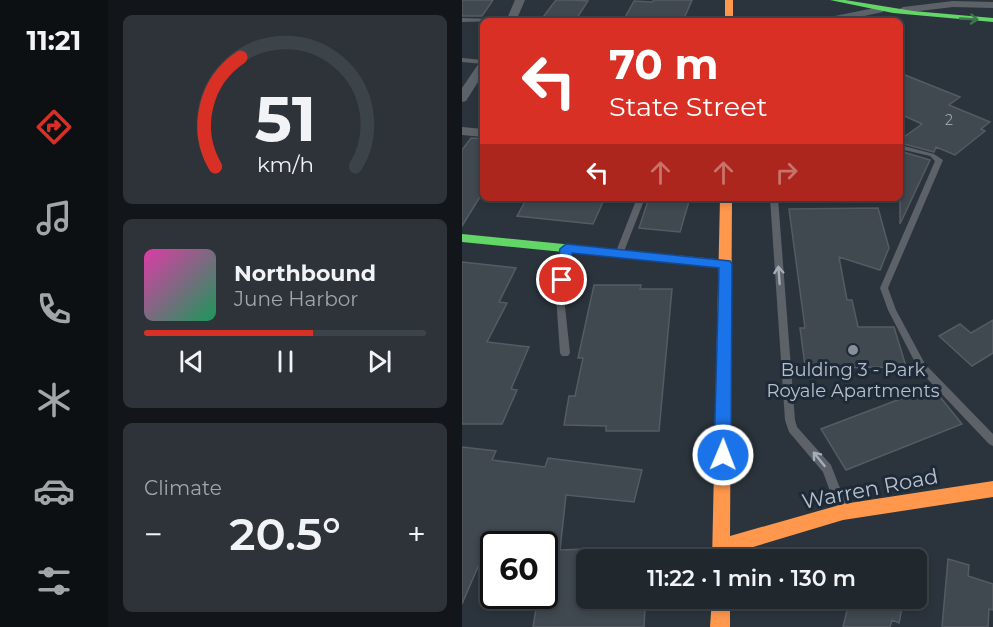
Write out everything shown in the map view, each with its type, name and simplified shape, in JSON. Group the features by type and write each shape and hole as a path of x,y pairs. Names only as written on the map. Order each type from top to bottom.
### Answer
{"street":[{"path":"512,18 520,0"},
{"path":"729,0 729,18"},
{"path":"834,0 879,10"},
{"path":"840,18 879,10 903,10 953,4 993,5"},
{"path":"903,10 937,16 993,20"},
{"path":"462,99 480,69"},
{"path":"462,131 480,133"},
{"path":"721,549 726,201"},
{"path":"462,238 725,264"},
{"name":"Warren Road","path":"736,549 843,512 990,485"},
{"path":"720,627 721,609"}],"lane":[{"path":"462,20 480,21"},
{"path":"462,60 480,63"},
{"path":"903,148 932,155 939,160 884,288 892,310 922,367 993,441"},
{"path":"619,254 640,201"},
{"path":"774,201 790,420 793,429 827,469 843,512"},
{"path":"565,353 560,297 566,249"}],"building":[{"path":"462,0 493,0 482,16 462,16"},
{"path":"556,0 588,1 577,18 542,18"},
{"path":"654,0 692,0 684,18 625,18 634,1 652,2"},
{"path":"903,74 960,97 949,105 990,122 981,129 985,131 955,155 936,147 934,152 903,144 903,138 922,124 903,115"},
{"path":"471,138 480,139 480,197 462,226 462,150"},
{"path":"903,152 930,160 900,224 900,201 903,201"},
{"path":"525,201 603,202 593,224 517,216"},
{"path":"648,201 689,201 680,232 639,228"},
{"path":"878,208 889,248 880,270 839,257 847,300 852,300 858,327 894,327 908,373 886,373 885,367 826,368 827,373 806,373 800,328 805,328 789,209"},
{"path":"462,262 516,268 499,302 507,303 487,342 529,347 511,389 517,390 502,424 462,424"},
{"path":"594,285 641,285 640,289 672,289 659,431 606,431 606,426 564,425 569,396 575,396 583,358 578,358"},
{"path":"993,320 993,353 972,366 939,336 960,324 971,333"},
{"path":"932,387 962,424 846,470 821,429"},
{"path":"462,447 496,451 492,460 545,467 548,458 642,470 634,502 566,495 560,550 576,549 576,609 645,609 644,627 533,627 536,609 558,609 558,531 480,531 480,562 462,604"},
{"path":"948,559 969,565 968,576 993,584 993,610 989,609 988,627 942,627"},
{"path":"847,609 902,609 899,623 892,620 890,627 843,627"}],"traffic: fast":[{"path":"834,0 893,11 993,20"},
{"path":"462,238 725,264"}],"traffic: slow":[{"path":"729,0 729,18"},
{"path":"721,549 726,201"},
{"path":"721,548 843,512 993,489"},
{"path":"720,627 721,609"}],"place":[{"name":"Bulding 3 - Park Royale Apartments","path":"853,350"}],"route":[{"path":"562,280 566,249 725,264 723,455"}]}
